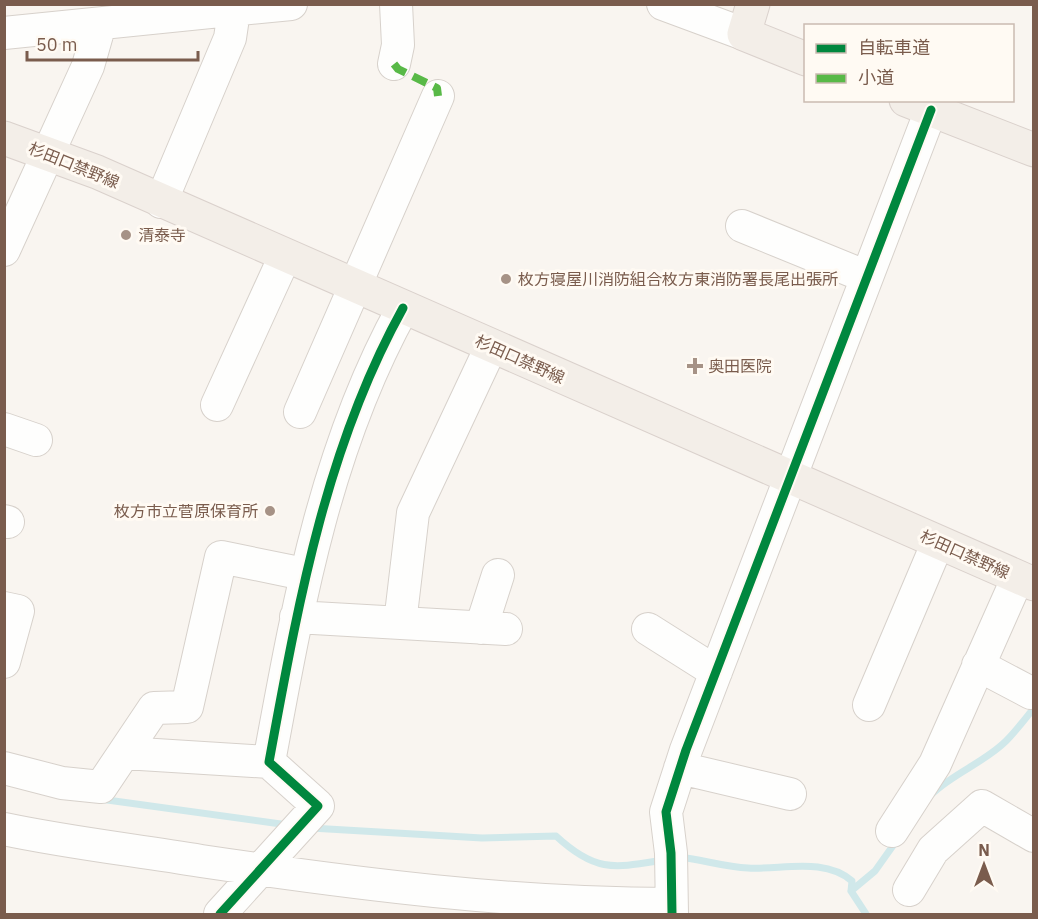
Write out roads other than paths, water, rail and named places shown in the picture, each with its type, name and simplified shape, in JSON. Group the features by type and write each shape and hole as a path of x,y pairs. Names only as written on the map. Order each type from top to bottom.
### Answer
{"main road":[{"path":"748,19 804,58"},
{"path":"919,105 1032,145"},
{"name":"杉田口禁野線","path":"4,138 96,172 1026,581"}],"street":[{"path":"4,33 291,4"},
{"path":"394,64 398,45 396,4"},
{"path":"663,4 748,19"},
{"path":"161,202 230,38 234,11"},
{"path":"4,250 88,66 100,24"},
{"path":"300,412 438,96"},
{"path":"4,829 99,848 259,870 407,902 671,909 671,858 666,812 716,672 867,277 919,105"},
{"path":"742,226 867,277"},
{"path":"217,405 285,256"},
{"path":"269,762 304,574 326,494 378,355 403,308"},
{"path":"400,623 413,513 491,347"},
{"path":"4,429 36,440"},
{"path":"869,705 938,542"},
{"path":"4,768 62,783 101,787 154,708 187,707 221,557 304,574"},
{"path":"296,617 493,628 498,575"},
{"path":"892,831 935,764 960,741 978,665 1026,581"},
{"path":"4,608 18,611 4,662"},
{"path":"648,629 716,672"},
{"path":"978,665 1031,693"},
{"path":"124,753 269,762 318,806 220,915"},
{"path":"680,768 790,794"},
{"path":"909,890 933,850 982,806 1034,836"}],"waterway":[{"path":"933,793 950,779 998,748 1034,708"},
{"path":"100,799 288,825"},
{"path":"311,828 482,838 556,836 583,856 606,865 632,865 664,860"},
{"path":"851,891 875,871 897,840"},
{"path":"678,857 739,867 802,866 829,869 852,881 851,891 866,914"}],"place":[{"name":"清泰寺","path":"126,235"},
{"name":"枚方寝屋川消防組合枚方東消防署長尾出張所","path":"506,279"},
{"name":"奥田医院","path":"695,366"},
{"name":"枚方市立菅原保育所","path":"270,511"}]}
